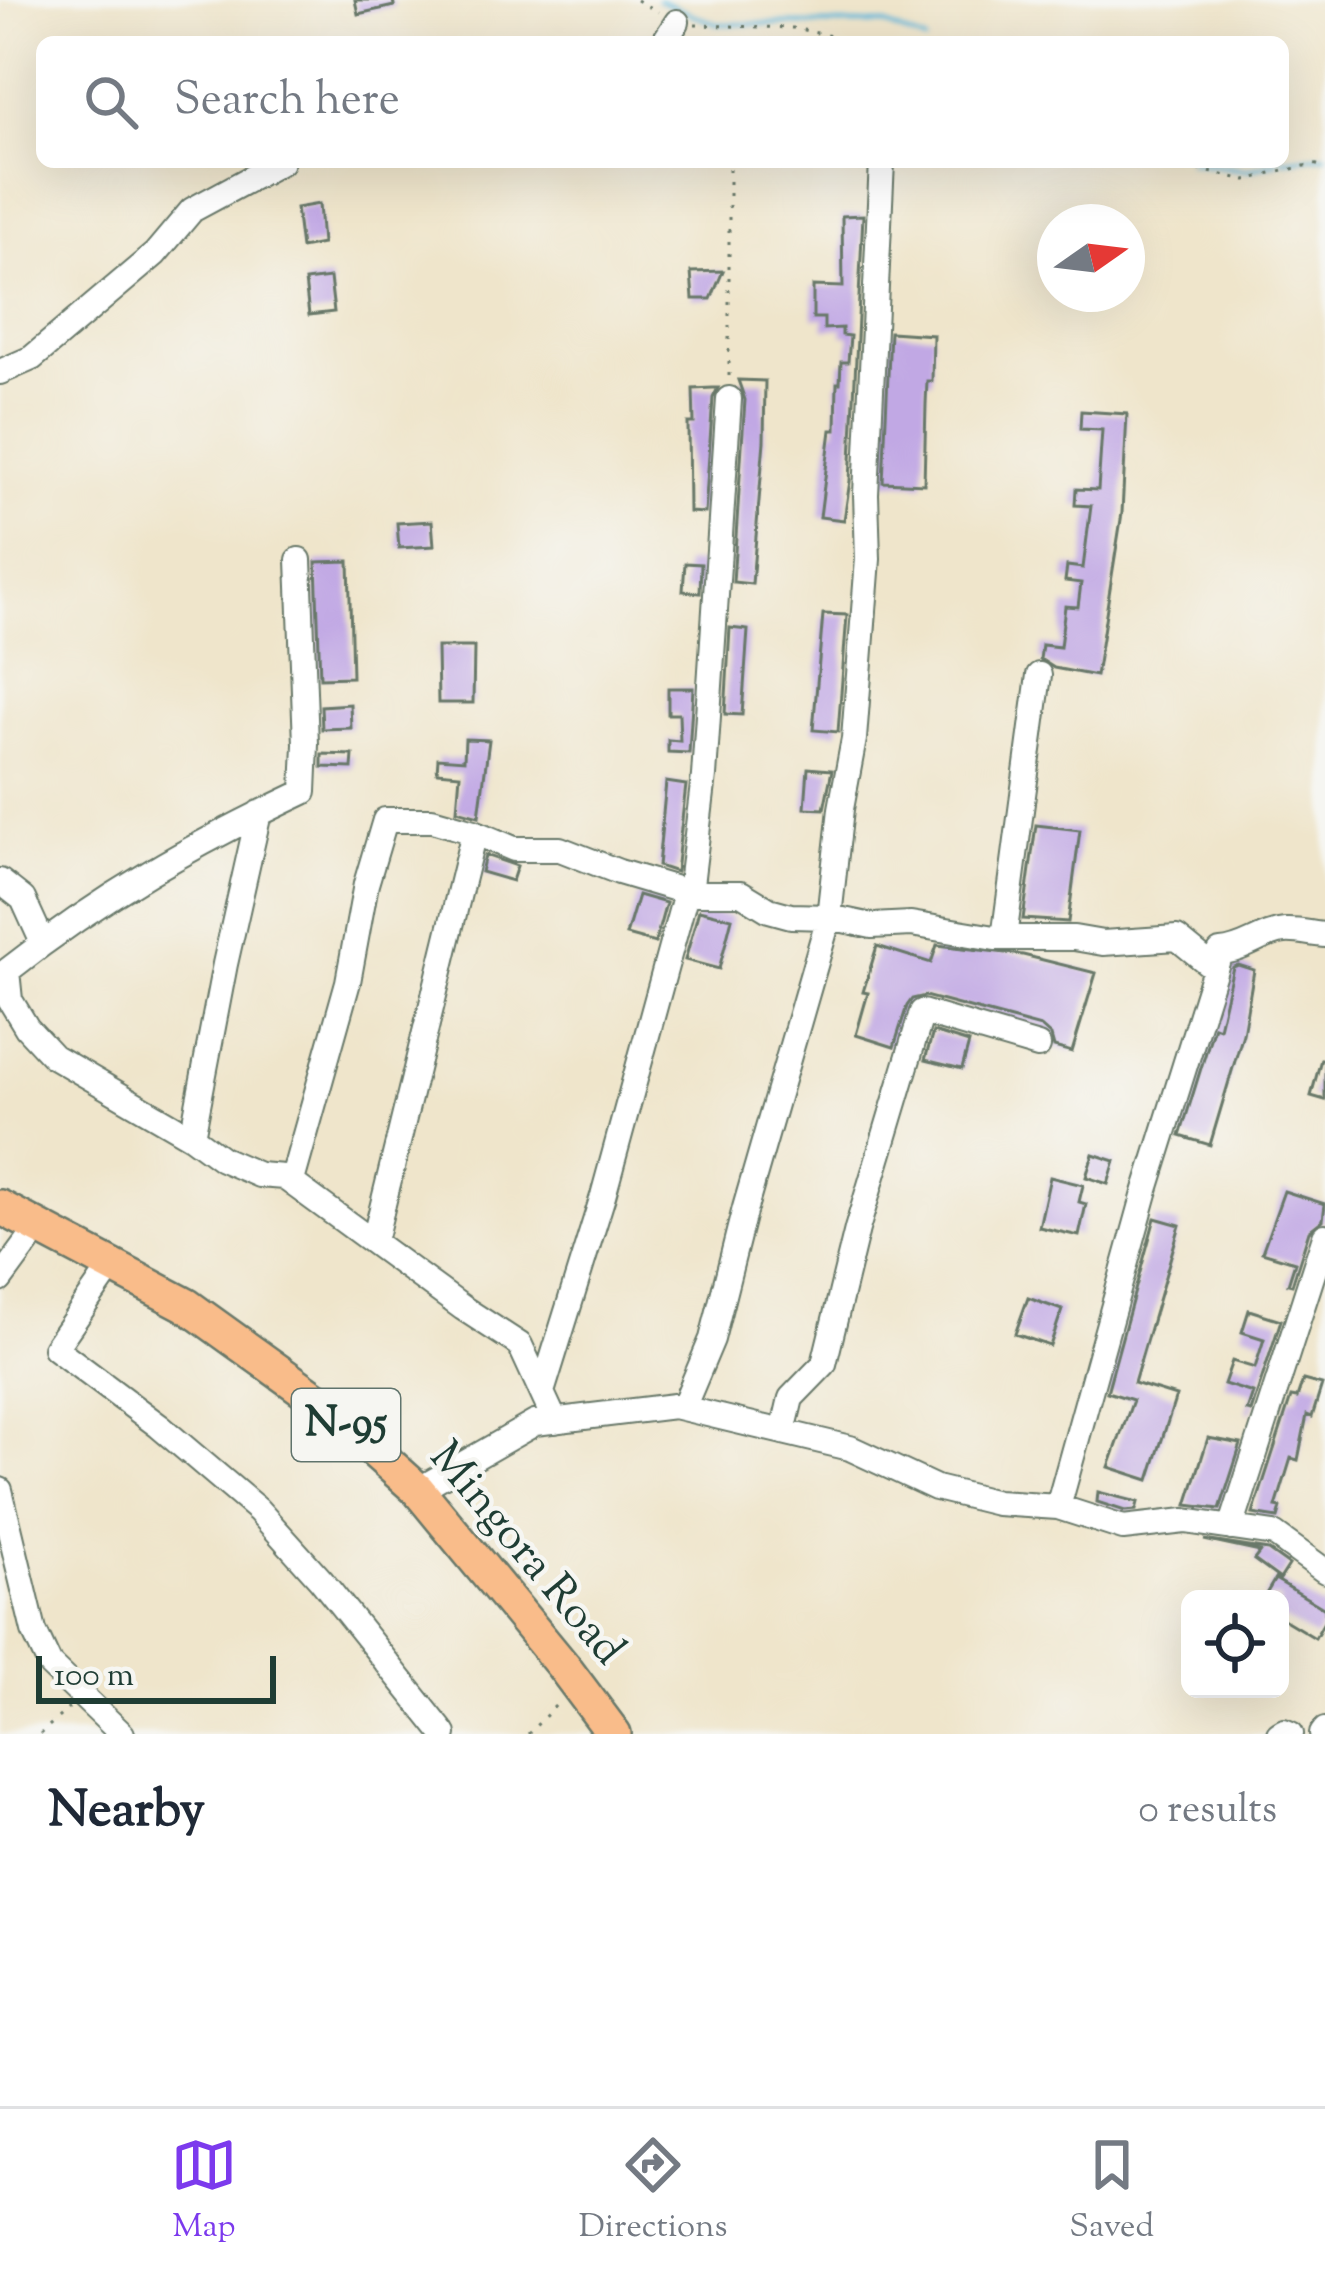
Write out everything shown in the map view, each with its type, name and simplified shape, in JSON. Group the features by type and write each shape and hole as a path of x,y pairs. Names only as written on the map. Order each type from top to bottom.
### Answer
{"highway":[{"name":"Mingora Road","path":"0,1207 186,1305 314,1396 418,1490 614,1734"}],"street":[{"path":"0,372 32,358 154,254 192,210 270,168"},
{"path":"683,1408 712,1339 829,917 854,739 868,559 866,494 882,168"},
{"path":"543,1389 622,1130 684,900 690,893 704,776 729,399"},
{"path":"298,560 304,792 123,886 8,971 10,1000 53,1056 193,1137 222,1159 259,1175 292,1181 520,1345 555,1420"},
{"path":"1004,938 1039,675"},
{"path":"193,1137 259,813"},
{"path":"292,1181 348,982 366,884 386,820 432,820 514,849 560,849 690,893 741,893 791,916 829,917 872,926 911,924 1004,938 1103,943 1177,938 1215,969"},
{"path":"374,1241 474,832"},
{"path":"0,881 23,899 43,943"},
{"path":"1058,1507 1145,1192 1220,952 1236,952 1275,934 1325,935"},
{"path":"783,1432 791,1398 824,1364 857,1229 922,1012 1038,1046"},
{"path":"0,1280 39,1228"},
{"path":"1231,1528 1325,1236"},
{"path":"112,1266 55,1348 159,1426 258,1510 321,1580 444,1734"},
{"path":"418,1490 535,1423 683,1408 850,1448 936,1488 997,1503 1058,1507 1123,1528 1183,1521 1274,1534 1325,1571"},
{"path":"0,1490 34,1631 50,1665 122,1734"},
{"path":"1279,1734 1291,1734"}],"path":[{"path":"637,0 671,32 794,28 831,36"},
{"path":"729,29 729,36"},
{"path":"1191,168 1246,180 1313,164 1325,167"},
{"path":"729,168 729,399"},
{"path":"528,1734 577,1684"},
{"path":"40,1734 83,1694"}],"building":[{"path":"355,0 393,0 394,6 358,14"},
{"path":"319,204 322,244 301,248 296,208"},
{"path":"863,215 844,520 820,517 831,430 836,430 837,383 841,362 848,362 850,336 842,335 842,328 824,329 824,318 813,318 813,286 843,287 842,216"},
{"path":"723,271 711,299 693,299 691,272"},
{"path":"330,278 334,312 309,315 305,281"},
{"path":"890,332 933,335 924,484 883,482"},
{"path":"738,380 765,381 752,584 733,582 745,400"},
{"path":"718,388 713,398 705,513 689,512 688,423 694,423 693,389"},
{"path":"1081,411 1127,414 1122,513 1096,676 1054,668 1040,659 1042,645 1060,647 1065,606 1078,607 1081,583 1065,581 1067,566 1083,568 1091,506 1075,505 1076,489 1098,490 1102,430 1080,429"},
{"path":"432,521 434,546 399,548 397,523"},
{"path":"349,561 352,677 320,678 316,562"},
{"path":"685,563 701,564 700,593 683,591"},
{"path":"823,614 847,615 838,732 813,730"},
{"path":"730,628 748,630 742,715 725,714"},
{"path":"437,647 474,647 473,703 438,703"},
{"path":"668,688 693,688 689,753 668,752 668,740 680,741 679,714 668,714"},
{"path":"350,704 351,728 322,729 321,706"},
{"path":"465,739 489,740 479,816 457,810 460,774 437,772 438,758 464,760"},
{"path":"322,754 353,755 352,768 322,767"},
{"path":"808,768 832,770 824,809 805,808"},
{"path":"666,782 686,785 676,872 658,866"},
{"path":"1036,825 1080,830 1068,922 1023,919"},
{"path":"485,855 517,866 512,881 481,872"},
{"path":"638,895 666,903 655,943 626,935"},
{"path":"699,910 732,918 719,969 685,960"},
{"path":"937,945 1023,955 1096,973 1072,1052 1054,1047 1041,1027 925,996 912,999 907,1006 894,1047 856,1035 877,946 931,963"},
{"path":"1233,967 1254,970 1243,1034 1210,1145 1180,1136 1214,1026 1219,1028"},
{"path":"933,1032 969,1043 962,1069 925,1060"},
{"path":"1321,1059 1325,1060 1325,1100 1311,1096"},
{"path":"1093,1154 1115,1161 1108,1184 1086,1177"},
{"path":"1050,1177 1083,1185 1079,1202 1086,1204 1079,1236 1039,1227"},
{"path":"1284,1191 1325,1204 1323,1220 1309,1231 1292,1285 1288,1284 1295,1262 1262,1252"},
{"path":"1155,1218 1180,1225 1134,1383 1176,1396 1149,1480 1109,1467 1133,1400 1107,1392"},
{"path":"1028,1298 1062,1310 1050,1346 1015,1334"},
{"path":"1249,1310 1281,1320 1251,1412 1247,1411 1253,1393 1224,1384 1232,1361 1255,1368 1264,1339 1242,1332"},
{"path":"1303,1380 1322,1385 1312,1417 1307,1415 1298,1460 1291,1458 1276,1507 1281,1508 1278,1518 1253,1514 1291,1397 1297,1398"},
{"path":"1208,1438 1241,1444 1220,1509 1187,1505"},
{"path":"1098,1492 1138,1502 1136,1510 1097,1502"},
{"path":"1204,1540 1268,1550 1289,1565 1280,1579 1254,1560 1260,1552"},
{"path":"1275,1579 1325,1609 1315,1638 1289,1622 1289,1590 1268,1590"}],"waterway":[{"path":"658,0 716,24 884,24 912,36"},
{"path":"1289,159 1325,155"},
{"path":"1233,168 1254,168"}]}
